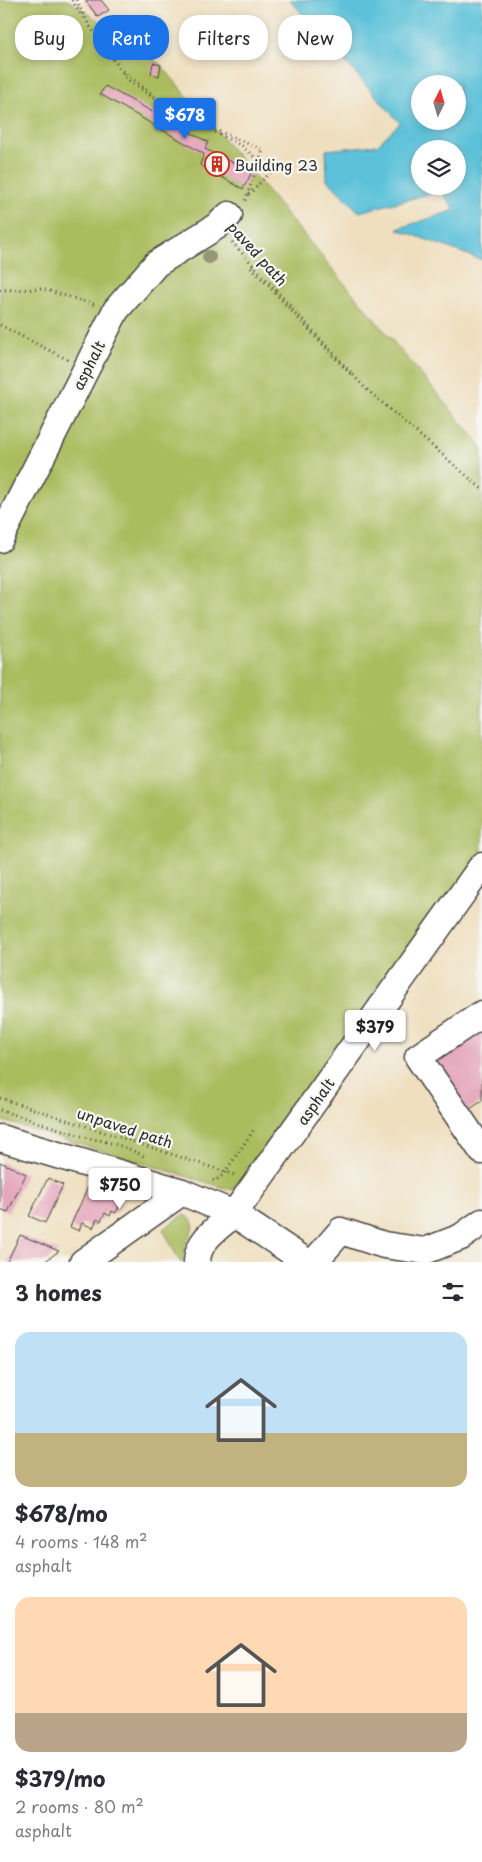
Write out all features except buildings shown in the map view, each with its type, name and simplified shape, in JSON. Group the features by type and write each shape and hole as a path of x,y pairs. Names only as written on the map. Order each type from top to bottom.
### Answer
{"street":[{"name":"asphalt","path":"0,539 116,310 156,264 230,214"},
{"name":"asphalt","path":"197,1262 199,1250 205,1240 234,1214 482,866"},
{"path":"482,1014 418,1057 482,1151"},
{"path":"0,1138 182,1192 234,1214 307,1262"},
{"path":"83,1262 182,1192"},
{"path":"314,1262 342,1231 384,1245 425,1252 461,1236 482,1222"}],"path":[{"path":"72,0 78,13 89,25 126,79 171,111 242,146 271,172 230,214 228,242 347,372 482,489"},
{"name":"paved path","path":"76,0 89,25 121,70 176,113 263,150 230,214"},
{"path":"0,290 43,289 116,310"},
{"path":"0,325 86,370"},
{"name":"unpaved path","path":"0,1098 242,1178"},
{"path":"0,1110 91,1139 102,1140 135,1151 149,1159"},
{"path":"208,1179 215,1181 223,1175 255,1128"}],"green space":[{"path":"0,0 68,0 93,17 93,60 154,60 161,65 482,447 482,857 242,1183 232,1190 0,1120"},
{"path":"184,1215 190,1218 193,1225 184,1249 184,1262 180,1262 163,1229"}],"water":[{"path":"290,0 482,0 482,260 397,229 455,210 444,195 466,195 466,140 411,140 411,195 425,195 359,212 327,180 326,150 377,145 400,123 344,60 352,60 352,15 303,15"}],"place":[{"name":"Building 23","path":"217,164"}]}
